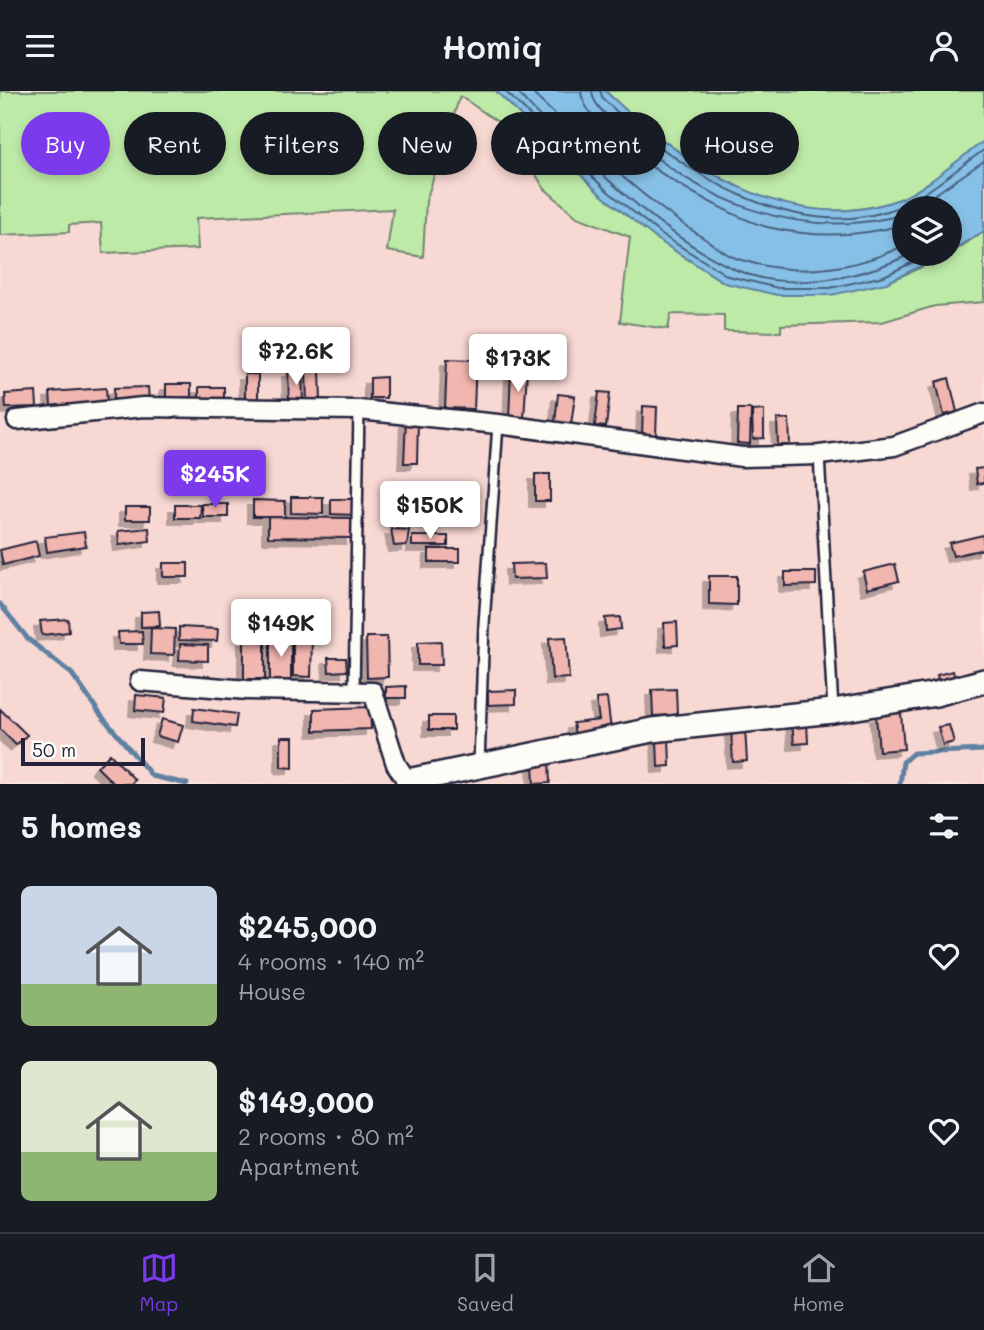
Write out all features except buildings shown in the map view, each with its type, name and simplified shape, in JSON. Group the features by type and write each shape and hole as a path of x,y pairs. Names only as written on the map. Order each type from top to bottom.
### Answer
{"street":[{"path":"17,420 143,407 359,410 498,424 742,457 819,455 894,446 984,413"},
{"path":"140,681 247,690 373,692 396,764 408,782 652,730 833,711 936,694 984,681"}],"lane":[{"path":"354,692 359,410"},
{"path":"479,766 484,624 498,424"},
{"path":"819,455 833,711"}],"shaded area":[{"path":"460,96 491,117 491,175 536,175 544,188 577,217 630,237 620,322 668,329 670,314 725,315 724,330 781,331 781,325 882,322 935,306 984,302 984,784 0,784 0,235 68,232 69,225 101,223 103,253 197,249 196,218 394,209 423,257 426,201 434,175 477,175 477,112 455,112"}],"green space":[{"path":"0,91 496,91 517,112 491,112 491,117 460,96 455,112 378,112 378,175 434,175 426,201 423,257 387,251 393,209 196,218 198,249 103,253 101,223 69,225 69,232 0,235"},
{"path":"605,91 984,91 984,141 910,195 892,196 892,201 859,209 818,210 778,202 717,175 799,175 799,112 680,112 680,152 666,142 666,112 628,112"},
{"path":"536,175 581,175 600,194 658,240 725,283 886,283 924,266 962,266 962,246 984,231 984,302 935,306 882,322 781,325 781,332 724,331 724,315 671,314 668,329 620,322 630,237 577,217 544,188"}],"water":[{"path":"496,91 605,91 628,112 517,112"},
{"path":"984,141 984,231 962,244 962,196 908,196"},
{"path":"666,142 680,152 680,175 717,175 778,202 818,210 859,209 892,201 892,266 921,266 886,283 831,295 777,295 725,283 658,240 600,194 581,175 666,175"}],"waterway":[{"path":"0,604 28,639 72,674 100,714 152,776 187,784"},
{"path":"900,784 903,762 913,753 984,750"}]}
